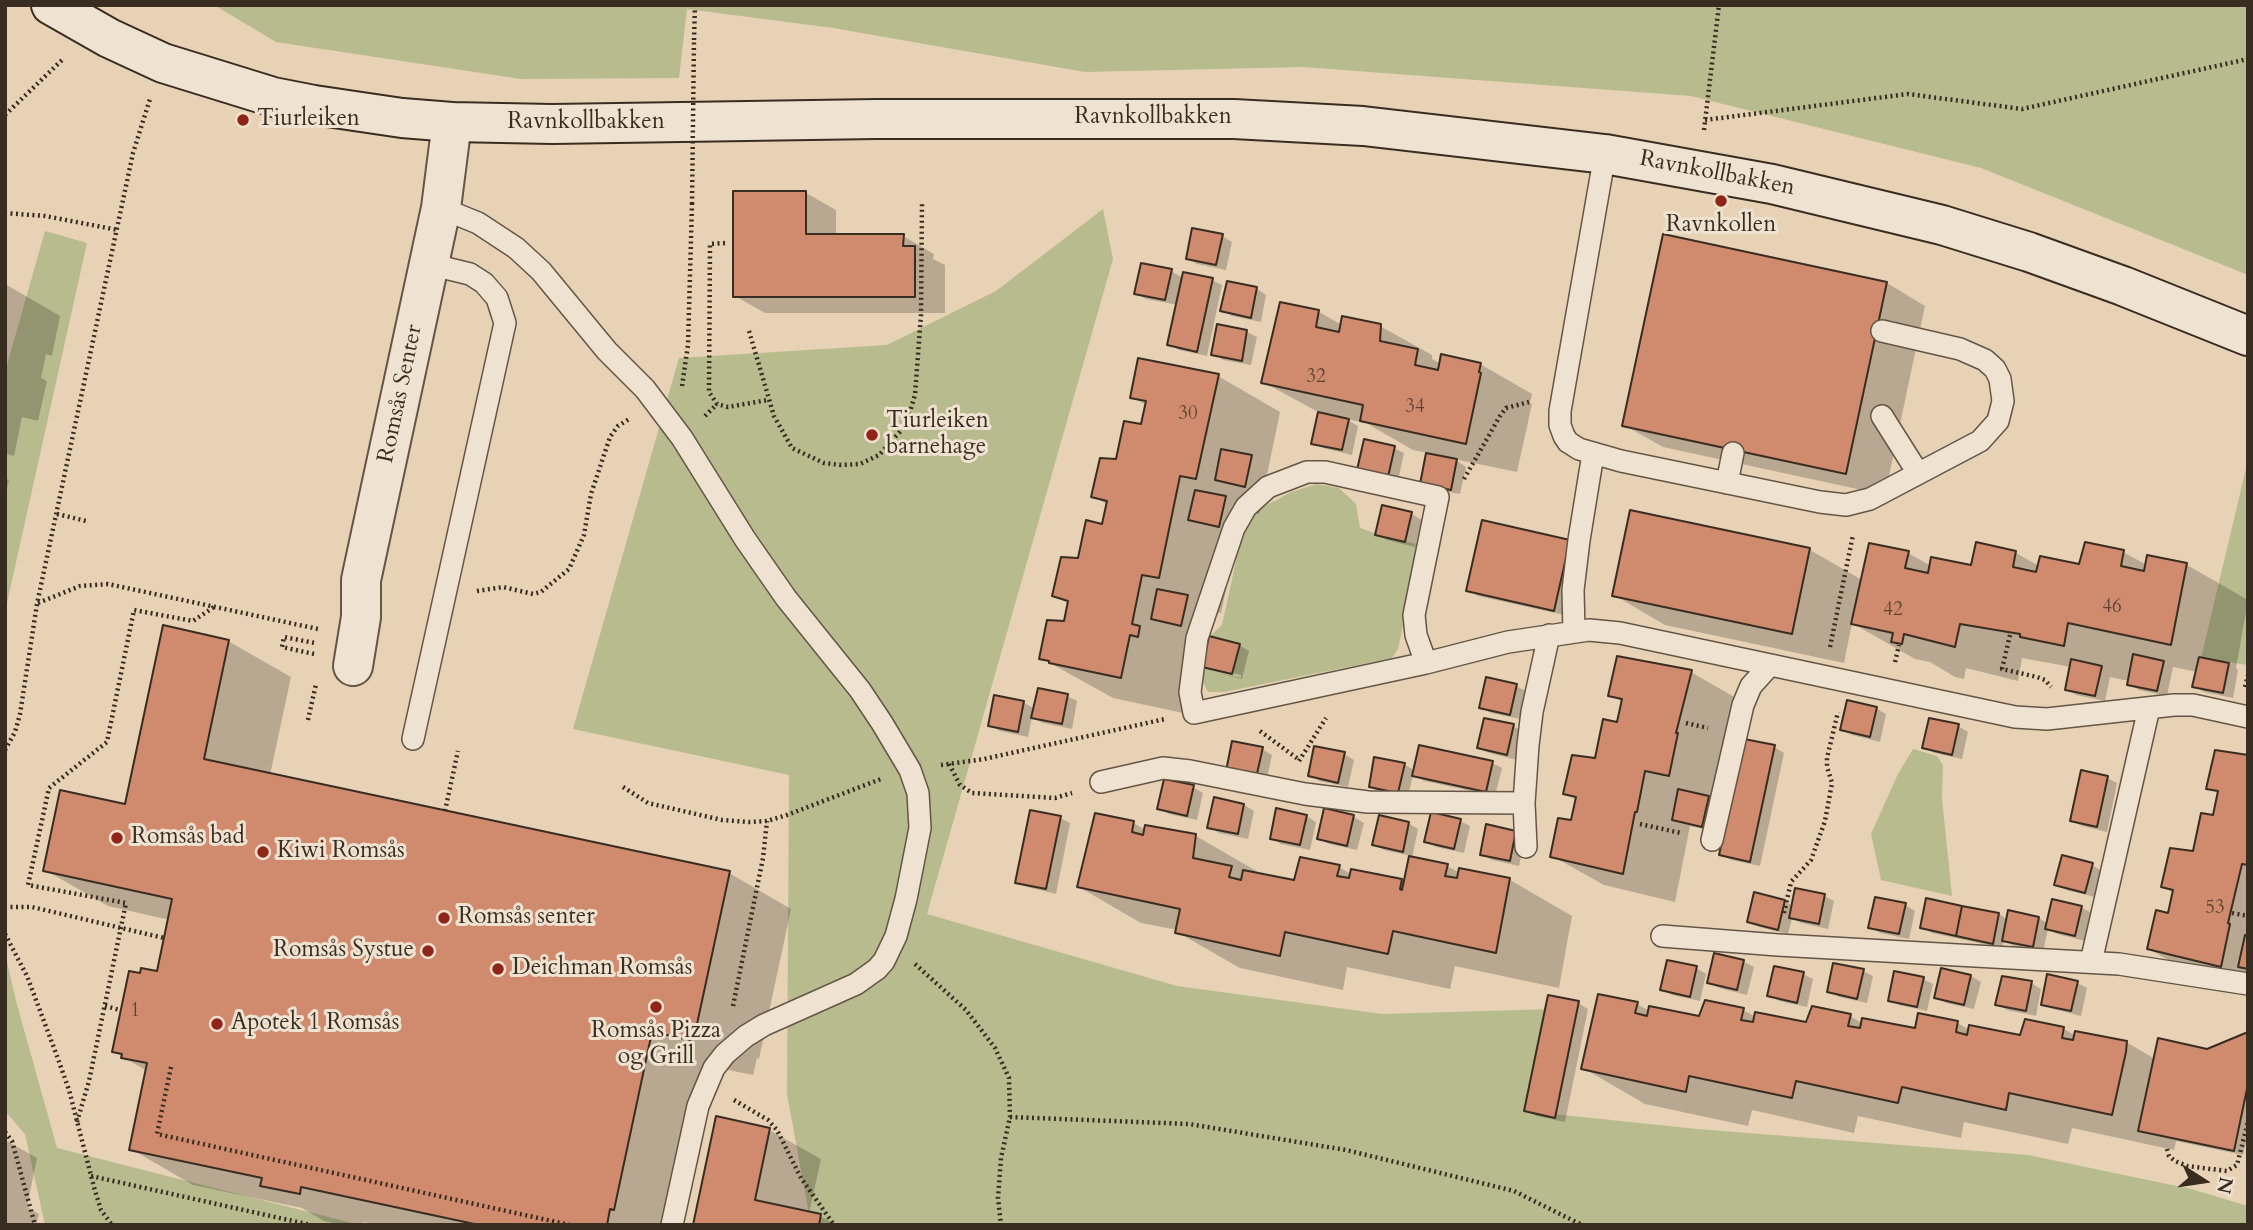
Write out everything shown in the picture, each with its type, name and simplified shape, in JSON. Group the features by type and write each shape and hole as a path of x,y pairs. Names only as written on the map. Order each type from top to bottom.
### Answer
{"street":[{"name":"Ravnkollbakken","path":"51,5 109,38 163,63 273,97 375,115 452,122 552,124 890,118 1234,118 1363,126 1605,154 1699,169 1819,194 1942,225 2029,252 2123,286 2248,336"},
{"name":"Romsås Senter","path":"336,669 361,617 361,580 441,208 452,122"}],"lane":[{"path":"1605,154 1561,398 1560,425 1567,442 1593,454 1820,502 1857,503 1877,496 1980,442 1990,433 2001,412 2003,388 1995,369 1975,355 1882,331"},
{"path":"441,208 478,223 500,236 533,264 665,414 765,569 804,623 860,690 896,744 910,770 920,806 920,828 902,918 884,961 868,976 746,1036 725,1054 706,1084 698,1106 672,1225"},
{"path":"413,739 505,323 497,298 484,283 470,274 429,264"},
{"path":"1882,416 1918,473"},
{"path":"1727,483 1733,453"},
{"path":"1574,632 1573,590 1593,454"},
{"path":"1426,663 1416,635 1414,615 1438,497 1325,472 1307,472 1268,487 1246,507 1234,528 1196,638 1190,692 1194,713 1426,663 1508,642 1574,632 1602,631 1996,714 2037,719 2193,705 2248,717"},
{"path":"1526,846 1524,803 1532,712 1549,635"},
{"path":"1712,840 1743,705 1751,686 1770,665"},
{"path":"2091,962 2149,708"},
{"path":"1101,782 1163,768 1191,771 1281,790 1367,802 1524,803"},
{"path":"1662,936 2091,962 2142,967 2248,984"}],"path":[{"path":"445,595 503,587 533,594 541,592 569,569 584,535 591,494 610,437 624,421 665,414 677,402 686,370 695,5"},
{"path":"1699,169 1719,5"},
{"path":"5,115 66,55"},
{"path":"1705,120 1908,94 2022,109 2248,59"},
{"path":"5,750 15,732 20,715 37,604 134,153 163,63"},
{"path":"750,331 764,376 768,400 792,448 824,463 841,465 860,464 879,455 906,425 915,395 920,326 922,204"},
{"path":"5,213 45,215 118,230"},
{"path":"725,243 710,244 709,393 722,407 768,400"},
{"path":"1438,497 1462,482 1490,429 1506,408 1561,398"},
{"path":"1824,676 1852,548 1857,503"},
{"path":"57,514 86,522"},
{"path":"37,604 80,586 108,583 291,623"},
{"path":"77,1122 89,1081 126,903 28,885 49,788 107,742 134,610 193,621 214,607"},
{"path":"2003,681 2010,635"},
{"path":"308,642 284,636 282,647 315,654"},
{"path":"308,719 336,669"},
{"path":"2004,670 2045,680 2054,692 2058,718"},
{"path":"1281,790 1350,678"},
{"path":"1778,945 1791,882 1811,860 1825,821 1832,783 1827,767 1828,758 1845,681"},
{"path":"1231,705 1238,715 1300,760"},
{"path":"623,787 648,803 658,806 722,820 767,821 910,770 1194,713"},
{"path":"445,811 458,751"},
{"path":"949,764 963,789 981,795 1055,798 1101,782"},
{"path":"732,1011 763,858 767,821"},
{"path":"1640,824 1712,840"},
{"path":"5,906 32,906 164,938"},
{"path":"2232,913 2248,916"},
{"path":"5,934 27,976 69,1090 90,1176 101,1210 111,1225"},
{"path":"892,947 945,989 966,1010 995,1048 1009,1078 1010,1117 1001,1158 998,1198 1001,1225"},
{"path":"105,1006 120,1010"},
{"path":"171,1067 157,1134 570,1225"},
{"path":"706,1084 768,1119 777,1130 801,1178 834,1225"},
{"path":"1010,1117 1189,1124 1346,1150 1514,1191 1582,1225"},
{"path":"2167,1149 2175,1161 2187,1166 2227,1171 2237,1165 2248,1122"},
{"path":"5,1132 12,1141 35,1225"},
{"path":"90,1176 311,1225"},
{"path":"273,1217 276,1225"}],"green space":[{"path":"214,5 2248,5 2248,275 1981,168 1691,96 1303,67 1085,72 833,28 687,9 679,78 521,79 276,42"},
{"path":"1103,209 1113,259 927,914 1177,986 1382,1014 1553,1009 1534,1112 1697,1129 2028,1155 2191,1189 2248,1206 2248,1225 811,1225 787,1094 789,775 573,729 679,358 887,345 996,291"},
{"path":"45,231 87,243 5,612 5,372"},
{"path":"2248,460 2248,665 2201,658"},
{"path":"1317,484 1339,488 1356,504 1360,528 1420,545 1398,649 1392,658 1224,692 1208,692 1201,667 1232,674 1238,644 1208,638 1222,625 1239,547 1247,528 1258,510 1291,492"},
{"path":"1913,749 1937,756 1943,765 1942,798 1952,896 1881,880 1871,834 1898,774"},
{"path":"5,953 57,1148 360,1225 45,1225 25,1134 5,1111"}],"building":[{"path":"733,191 806,191 806,234 904,234 903,246 915,246 915,297 733,297"},
{"path":"1192,228 1223,234 1216,265 1186,259"},
{"path":"1663,234 1887,282 1846,474 1622,426"},
{"path":"1141,263 1172,269 1165,300 1134,294"},
{"path":"1183,272 1213,278 1197,352 1167,345"},
{"path":"1227,281 1257,287 1251,318 1220,311"},
{"path":"1280,302 1319,310 1316,327 1339,332 1342,316 1381,324 1380,341 1418,349 1415,365 1438,370 1441,354 1481,363 1466,444 1360,421 1363,405 1261,383"},
{"path":"1217,324 1247,330 1242,361 1211,355"},
{"path":"1138,358 1219,374 1196,479 1180,476 1159,578 1142,575 1132,624 1140,626 1138,637 1130,635 1121,678 1039,659 1047,620 1064,621 1068,601 1052,596 1061,557 1078,558 1086,520 1102,524 1107,501 1091,497 1100,458 1116,459 1124,421 1141,424 1146,401 1130,398"},
{"path":"1318,412 1349,419 1342,450 1311,444"},
{"path":"1364,439 1395,446 1388,477 1357,470"},
{"path":"1221,449 1252,455 1245,487 1215,480"},
{"path":"1426,453 1457,459 1451,490 1420,484"},
{"path":"1195,490 1226,496 1219,527 1188,520"},
{"path":"1382,505 1412,512 1405,542 1375,535"},
{"path":"1630,510 1810,548 1792,634 1612,596"},
{"path":"1482,520 1570,540 1554,611 1466,591"},
{"path":"1976,542 2016,551 2013,567 2036,572 2040,556 2079,564 2085,542 2124,550 2121,566 2144,571 2147,555 2187,563 2171,645 2068,623 2064,646 2020,637 2020,634 1960,624 1955,647 1904,634 1902,644 1891,642 1893,633 1851,624 1869,543 1909,551 1905,568 1928,573 1931,557 1971,565"},
{"path":"1157,589 1188,595 1181,626 1151,619"},
{"name":"Romsås senter","path":"163,625 229,640 204,759 730,871 697,1024 694,1024 691,1040 652,1032 614,1210 610,1209 607,1225 479,1225 301,1187 300,1194 260,1186 262,1178 129,1150 147,1063 121,1058 122,1054 112,1052 129,971 140,973 141,968 157,971 172,899 43,871 60,790 125,804"},
{"path":"1209,636 1240,644 1232,674 1202,667"},
{"path":"2133,654 2164,661 2157,691 2127,685"},
{"path":"1617,656 1692,670 1676,733 1669,776 1645,771 1623,874 1550,857 1558,818 1571,820 1576,797 1563,794 1572,755 1595,758 1603,719 1617,722 1622,699 1608,696"},
{"path":"2199,657 2229,663 2223,693 2192,687"},
{"path":"2071,659 2102,666 2095,696 2065,690"},
{"path":"1486,677 1517,684 1510,715 1479,708"},
{"path":"1038,688 1068,694 1062,724 1031,718"},
{"path":"994,695 1024,701 1018,732 988,726"},
{"path":"1847,700 1877,707 1870,737 1840,730"},
{"path":"1484,718 1514,724 1507,755 1477,748"},
{"path":"1929,718 1959,724 1952,755 1922,748"},
{"path":"1744,739 1775,745 1750,862 1719,855"},
{"path":"1232,741 1263,747 1256,778 1226,771"},
{"path":"1419,745 1493,761 1486,792 1412,776"},
{"path":"1314,746 1345,752 1338,783 1308,776"},
{"path":"2215,750 2248,755 2248,865 2242,864 2221,967 2147,949 2156,910 2168,913 2173,890 2161,887 2170,848 2193,851 2201,813 2213,815 2218,791 2206,789"},
{"path":"1374,757 1405,763 1398,793 1369,787"},
{"path":"2081,770 2108,776 2097,827 2070,821"},
{"path":"1164,779 1194,785 1187,816 1157,809"},
{"path":"1678,789 1709,796 1702,827 1672,820"},
{"path":"1214,797 1244,804 1238,834 1207,828"},
{"path":"1276,808 1307,815 1300,845 1270,839"},
{"path":"1324,808 1354,815 1347,846 1317,839"},
{"path":"1030,810 1061,816 1046,889 1015,883"},
{"path":"1431,812 1461,819 1454,849 1424,842"},
{"path":"1095,813 1134,821 1132,832 1143,835 1145,825 1196,834 1193,858 1232,866 1229,877 1241,880 1243,870 1294,880 1300,857 1340,865 1337,876 1349,878 1351,869 1402,879 1402,890 1409,856 1448,864 1445,876 1457,878 1459,868 1510,878 1496,953 1393,931 1388,954 1285,932 1280,956 1175,933 1180,909 1077,887"},
{"path":"1379,815 1409,822 1403,852 1372,845"},
{"path":"1486,824 1516,831 1510,861 1480,855"},
{"path":"2062,855 2093,863 2085,893 2054,885"},
{"path":"1795,888 1825,894 1819,924 1789,918"},
{"path":"1754,892 1785,900 1778,930 1747,922"},
{"path":"1875,897 1906,903 1899,934 1868,928"},
{"path":"1926,898 1962,906 1956,936 1920,928"},
{"path":"2052,899 2082,906 2075,936 2045,929"},
{"path":"1962,906 1999,913 1993,944 1956,936"},
{"path":"2008,910 2039,917 2033,947 2002,941"},
{"path":"2245,935 2248,936 2248,969 2238,967"},
{"path":"1714,953 1744,960 1737,990 1707,983"},
{"path":"1667,960 1697,966 1690,997 1660,990"},
{"path":"1833,963 1864,969 1857,999 1827,992"},
{"path":"1774,966 1804,972 1797,1003 1767,996"},
{"path":"1941,968 1971,975 1964,1005 1934,998"},
{"path":"1894,971 1924,977 1917,1007 1888,1001"},
{"path":"2047,974 2078,981 2071,1011 2041,1005"},
{"path":"2002,976 2032,981 2026,1011 1995,1005"},
{"path":"1598,994 1638,1002 1635,1013 1647,1016 1649,1006 1699,1016 1705,1000 1744,1008 1741,1020 1753,1022 1755,1012 1806,1022 1812,1006 1851,1014 1848,1026 1860,1028 1862,1018 1915,1028 1918,1013 1958,1021 1956,1032 1967,1035 1969,1025 2020,1035 2025,1019 2064,1027 2062,1038 2073,1040 2075,1031 2127,1041 2126,1052 2112,1115 2009,1093 2006,1110 1902,1087 1898,1103 1796,1081 1792,1098 1689,1076 1686,1092 1581,1069"},
{"path":"1548,995 1579,1001 1555,1118 1524,1111"},
{"path":"2248,1032 2248,1084 2234,1151 2138,1131 2158,1038 2207,1049"},
{"path":"716,1116 770,1128 755,1200 821,1214 819,1225 693,1225"}],"place":[{"name":"Tiurleiken","path":"243,120"},
{"name":"Ravnkollen","path":"1721,201"},
{"name":"Tiurleiken barnehage","path":"872,435"},
{"name":"Romsås bad","path":"117,838"},
{"name":"Kiwi Romsås","path":"263,852"},
{"name":"Romsås senter","path":"444,918"},
{"name":"Romsås Systue","path":"428,951"},
{"name":"Deichman Romsås","path":"498,969"},
{"name":"Romsås Pizza og Grill","path":"656,1007"},
{"name":"Apotek 1 Romsås","path":"217,1024"}]}
